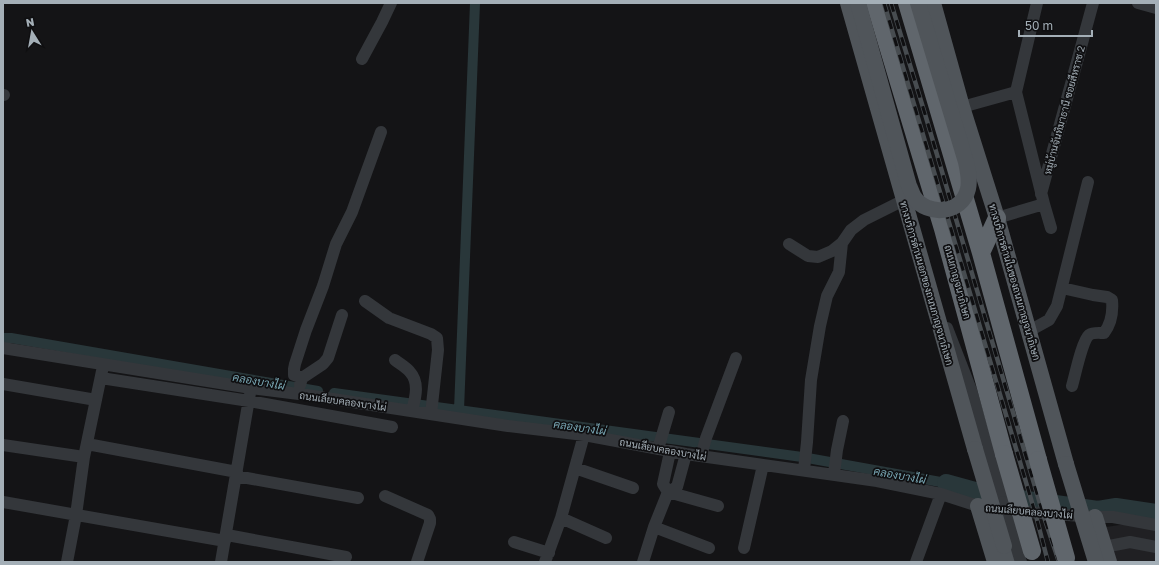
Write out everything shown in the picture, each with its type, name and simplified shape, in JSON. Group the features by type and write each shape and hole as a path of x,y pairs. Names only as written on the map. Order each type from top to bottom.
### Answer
{"highway":[{"name":"ถนนกาญจนาภิเษก","path":"875,3 943,229 1004,454 1029,558"},
{"path":"907,3 981,253 1066,560"},
{"path":"981,253 997,218"}],"main road":[{"name":"ทางบริการด้านนอกของถนนกาญจนาภิเษก","path":"848,3 1008,562"},
{"path":"858,3 907,178 914,198 932,210 943,210 949,209 963,199 968,190 969,176 918,3"},
{"name":"ทางบริการด้านในของถนนกาญจนาภิเษก","path":"933,3 962,107 997,218 1066,464 1096,562"},
{"path":"978,506 995,562"},
{"path":"1095,517 1106,555"}],"street":[{"path":"362,59 391,3"},
{"path":"1037,3 1016,92 1042,199 1051,228"},
{"name":"หมู่บ้านจันทิมาธานี ซอยสีหราช 2","path":"1042,199 1093,3"},
{"path":"1138,3 1156,8"},
{"path":"962,107 1016,92"},
{"path":"342,315 328,358 324,364 300,386 294,375 295,364 323,286 336,244 352,212 381,132"},
{"path":"1028,331 1049,320 1057,306 1088,182"},
{"path":"997,218 1042,199"},
{"path":"789,244 808,256 818,257 832,251 842,243 851,230 864,220 904,200"},
{"path":"804,467 808,442 811,380 820,326 827,296 839,272 842,243"},
{"path":"918,248 971,390 1029,558"},
{"path":"1062,288 1108,297 1112,300 1109,326 1104,332 1094,333 1088,336 1072,386"},
{"path":"365,300 389,318 431,334 437,338 438,350 431,411"},
{"name":"ถนนเลียบคลองบางไผ่","path":"3,348 251,388 300,386 508,426 584,435 659,447 670,452 702,454 763,465 804,467 941,494 978,506 1008,511 1113,517 1156,524"},
{"path":"702,454 706,438 736,358"},
{"path":"395,360 410,372 414,378 416,390 413,408"},
{"path":"67,562 76,515 84,457 103,364"},
{"path":"101,378 392,427"},
{"path":"3,384 96,400"},
{"path":"221,562 251,388"},
{"path":"659,447 669,412"},
{"path":"834,472 843,421"},
{"path":"514,542 547,558 561,518 584,435"},
{"path":"87,444 358,498"},
{"path":"3,445 84,457"},
{"path":"670,452 664,484 668,492 718,506"},
{"path":"643,562 654,527 668,492 677,487 686,454"},
{"path":"744,548 763,465"},
{"path":"575,468 633,488"},
{"path":"916,562 941,494"},
{"path":"385,496 428,515 430,519 417,562"},
{"path":"3,502 76,515 346,557"},
{"path":"561,518 606,538"},
{"path":"654,527 709,548"},
{"path":"1106,555 1130,542 1156,547"}],"shaded area":[{"path":"1126,524 1156,529 1156,562 1116,562 1106,527"}],"waterway":[{"path":"459,410 475,3"},
{"name":"คลองบางไผ่","path":"3,338 11,338 318,391"},
{"name":"คลองบางไผ่","path":"334,393 802,457 946,483"},
{"name":"คลองบางไผ่","path":"946,483 986,494 1098,510 1116,507 1156,513"}],"railway":[{"path":"884,3 1036,516 1048,562"},
{"path":"891,3 1043,514 1059,562"}]}
